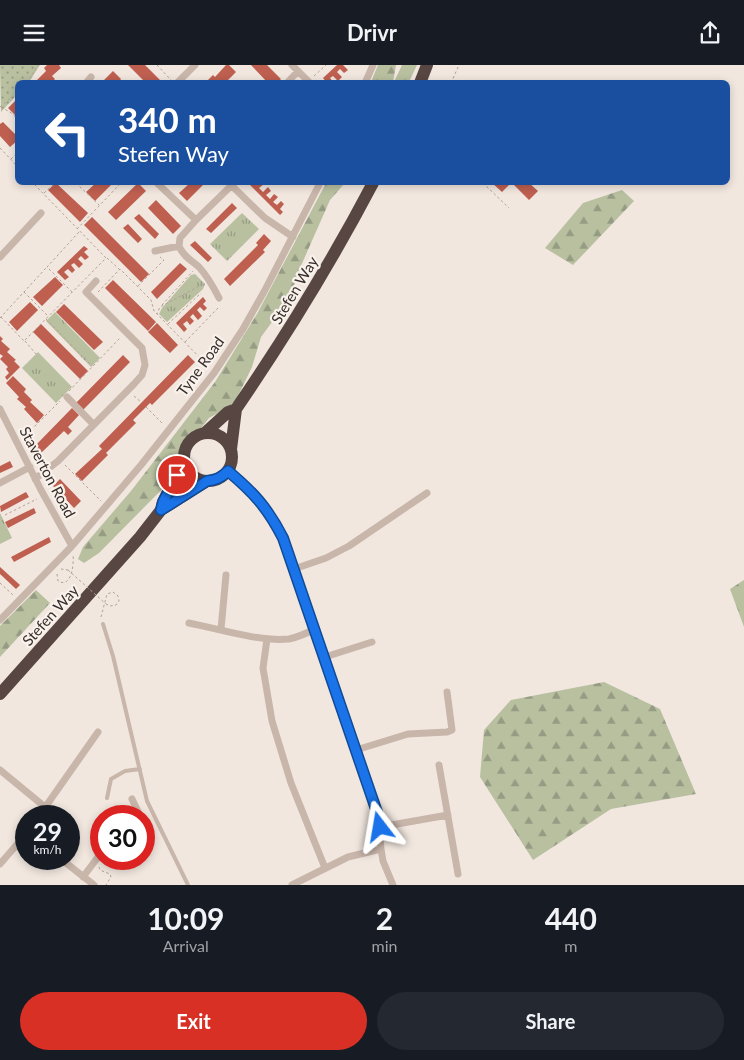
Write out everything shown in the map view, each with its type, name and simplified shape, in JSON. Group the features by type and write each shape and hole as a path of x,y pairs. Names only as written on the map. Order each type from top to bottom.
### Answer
{"highway":[{"path":"421,80 427,65"},
{"name":"Stefen Way","path":"231,449 236,409 275,353 307,301 372,185"},
{"name":"Stefen Way","path":"206,432 228,412 236,409"},
{"path":"206,432 222,436 231,449 232,457 231,465 222,477 207,481 192,475 184,461 187,445 192,439 206,432"},
{"name":"Stefen Way","path":"161,510 163,502 184,461"},
{"name":"Stefen Way","path":"0,694 108,574 161,510 207,481"}],"street":[{"path":"180,80 195,65"},
{"path":"366,80 373,65"},
{"path":"288,80 295,68 307,80"},
{"path":"159,185 196,220"},
{"path":"219,298 211,281 197,265 182,253 179,246 180,238 231,185"},
{"path":"233,185 265,218 293,237"},
{"name":"Tyne Road","path":"0,620 72,546 107,506 214,373 243,329 319,185"},
{"path":"0,257 41,213"},
{"path":"155,251 179,246"},
{"path":"35,479 59,459 128,390 142,375 146,365 142,347 86,292 96,281"},
{"path":"67,397 93,424"},
{"name":"Staverton Road","path":"0,409 35,479 72,546"},
{"path":"0,483 30,467"},
{"path":"228,471 264,505 283,538 378,815 383,861 393,885"},
{"path":"294,569 326,558 349,546 427,493"},
{"path":"221,629 226,575"},
{"path":"190,623 267,639 291,639 315,629"},
{"path":"267,639 262,668 272,721 291,783 325,868"},
{"path":"325,657 372,642"},
{"path":"356,749 408,734 447,733 452,730 447,692"},
{"path":"46,805 98,732"},
{"path":"439,765 458,874"},
{"path":"0,770 43,805"},
{"path":"132,799 134,805"},
{"path":"380,827 448,815"},
{"path":"0,864 15,846"},
{"path":"293,885 348,857 381,849"},
{"path":"83,877 90,868"},
{"path":"74,870 94,885"}],"lane":[{"path":"103,624 113,656 147,801 188,885"},
{"path":"107,798 111,779 125,771 140,769"}],"path":[{"path":"29,80 38,65"},
{"path":"157,65 170,80"},
{"path":"311,80 326,65"},
{"path":"452,80 459,65"},
{"path":"15,94 0,107 15,116"},
{"path":"0,148 15,164"},
{"path":"10,159 15,155"},
{"path":"35,185 106,258 120,269 151,300 154,311 214,373"},
{"path":"44,194 53,185"},
{"path":"78,185 99,206"},
{"path":"77,229 119,185"},
{"path":"485,185 509,208"},
{"path":"36,354 0,317 80,231"},
{"path":"138,287 164,260 155,251"},
{"path":"24,341 106,258"},
{"path":"157,314 160,307 197,265"},
{"path":"47,267 72,293"},
{"path":"92,298 120,269"},
{"path":"160,307 211,281"},
{"path":"24,292 48,316"},
{"path":"167,325 201,293"},
{"path":"184,342 218,308"},
{"path":"45,319 92,367"},
{"path":"18,444 126,331"},
{"path":"128,390 141,403"},
{"path":"146,407 170,430"},
{"path":"59,459 107,506"},
{"path":"5,515 44,496"},
{"path":"72,546 74,562 70,579 65,583 58,581 58,571 61,569 68,570 106,603 110,606 116,605 119,601 118,596 113,592 105,597 101,617 103,624"},
{"path":"0,583 19,601"},
{"path":"100,870 110,874 111,877 106,885"}],"green space":[{"path":"0,65 40,65 30,80 15,80 15,97 1,112"},
{"path":"378,65 396,65 393,80 372,80"},
{"path":"402,65 417,65 410,80 395,80"},
{"path":"325,185 343,185 330,200 300,268 289,299 261,337 252,367 237,398 229,407 209,418 183,451 182,469 99,553 84,563 78,559 83,547 131,491 215,382 257,314"},
{"path":"622,190 634,201 573,265 545,248 583,203"},
{"path":"242,213 259,229 227,261 210,244"},
{"path":"195,274 205,284 203,289 167,322 159,314 162,308 191,275"},
{"path":"55,312 100,358 91,367 46,321"},
{"path":"38,352 72,387 56,403 22,368"},
{"path":"0,513 12,538 0,544"},
{"path":"744,580 744,627 730,589"},
{"path":"36,590 50,603 0,657 0,626"},
{"path":"604,682 660,709 696,794 611,809 533,860 480,777 484,730 511,700"}],"building":[{"path":"47,65 59,65 61,68 52,76 54,80 37,80 46,71 44,68"},
{"path":"128,65 145,65 160,80 143,80"},
{"path":"226,65 229,65 236,72 228,80 208,80 213,75 215,77"},
{"path":"251,65 267,65 281,79 265,80"},
{"path":"337,65 343,65 348,70 344,73 340,69 337,72 342,77 339,80 333,76 330,78 332,80 325,80 323,78"},
{"path":"113,71 121,79 120,80 104,80"},
{"path":"15,101 15,115 8,108"},
{"path":"3,122 15,134 15,143 10,147 0,136 0,124"},
{"path":"54,185 58,185 88,213 80,222 48,190"},
{"path":"94,185 111,185 95,201 86,192"},
{"path":"136,185 140,185 146,191 116,220 108,212"},
{"path":"188,185 203,185 187,201 179,193"},
{"path":"250,185 263,185 259,188 263,192 268,187 271,191 266,195 270,199 274,194 278,197 273,202 277,205 281,201 284,204 280,209 283,212 280,215"},
{"path":"494,185 509,185 502,192"},
{"path":"514,185 531,185 538,191 529,200"},
{"path":"156,200 181,226 173,234 148,208"},
{"path":"232,203 237,208 211,233 206,229"},
{"path":"139,214 159,234 155,239 134,218"},
{"path":"92,217 149,274 141,282 84,225"},
{"path":"128,224 142,239 138,243 123,228"},
{"path":"264,234 271,241 263,250 265,252 230,286 224,279 258,245 256,243"},
{"path":"195,241 212,258 208,262 190,245"},
{"path":"84,246 88,249 84,252 89,257 85,260 81,256 78,259 83,264 79,268 74,263 71,265 75,270 72,273 68,269 64,272 69,277 65,280 57,272"},
{"path":"180,263 187,269 157,299 151,292"},
{"path":"55,277 63,285 42,306 33,297"},
{"path":"113,280 156,322 148,331 105,288"},
{"path":"203,297 206,301 203,304 207,308 204,311 200,307 197,310 202,316 198,320 193,314 190,317 194,321 190,325 187,321 183,324 187,329 184,332 176,323"},
{"path":"30,302 38,310 17,331 9,322"},
{"path":"64,304 103,342 94,350 56,312"},
{"path":"157,323 178,345 170,353 148,332"},
{"path":"41,324 88,371 80,379 33,332"},
{"path":"0,336 3,339 1,341 10,349 7,352 16,360 14,361 20,367 7,380 5,377 9,373 6,369 8,367 0,359 3,356 0,354"},
{"path":"123,355 130,362 83,410 76,403"},
{"path":"188,355 195,362 152,405 150,403 133,420 136,423 106,453 108,455 82,481 75,474 102,449 99,446"},
{"path":"13,376 26,389 24,392 32,400 30,402 44,415 37,423 24,409 26,407 17,399 19,397 6,383"},
{"path":"72,408 79,415 68,427 72,431 68,435 64,431 41,453 34,447"},
{"path":"10,461 13,467 0,473 0,466"},
{"path":"60,479 81,501 74,508 53,486"},
{"path":"26,492 29,497 1,512 0,506"},
{"path":"34,508 36,513 8,528 5,522"},
{"path":"49,537 51,542 14,562 11,557"},
{"path":"0,567 20,585 16,589 0,574"}],"route":[{"path":"177,475 163,502 161,510 207,481 222,477 228,471 264,505 273,519 283,538 329,670 378,815 380,827"}]}
